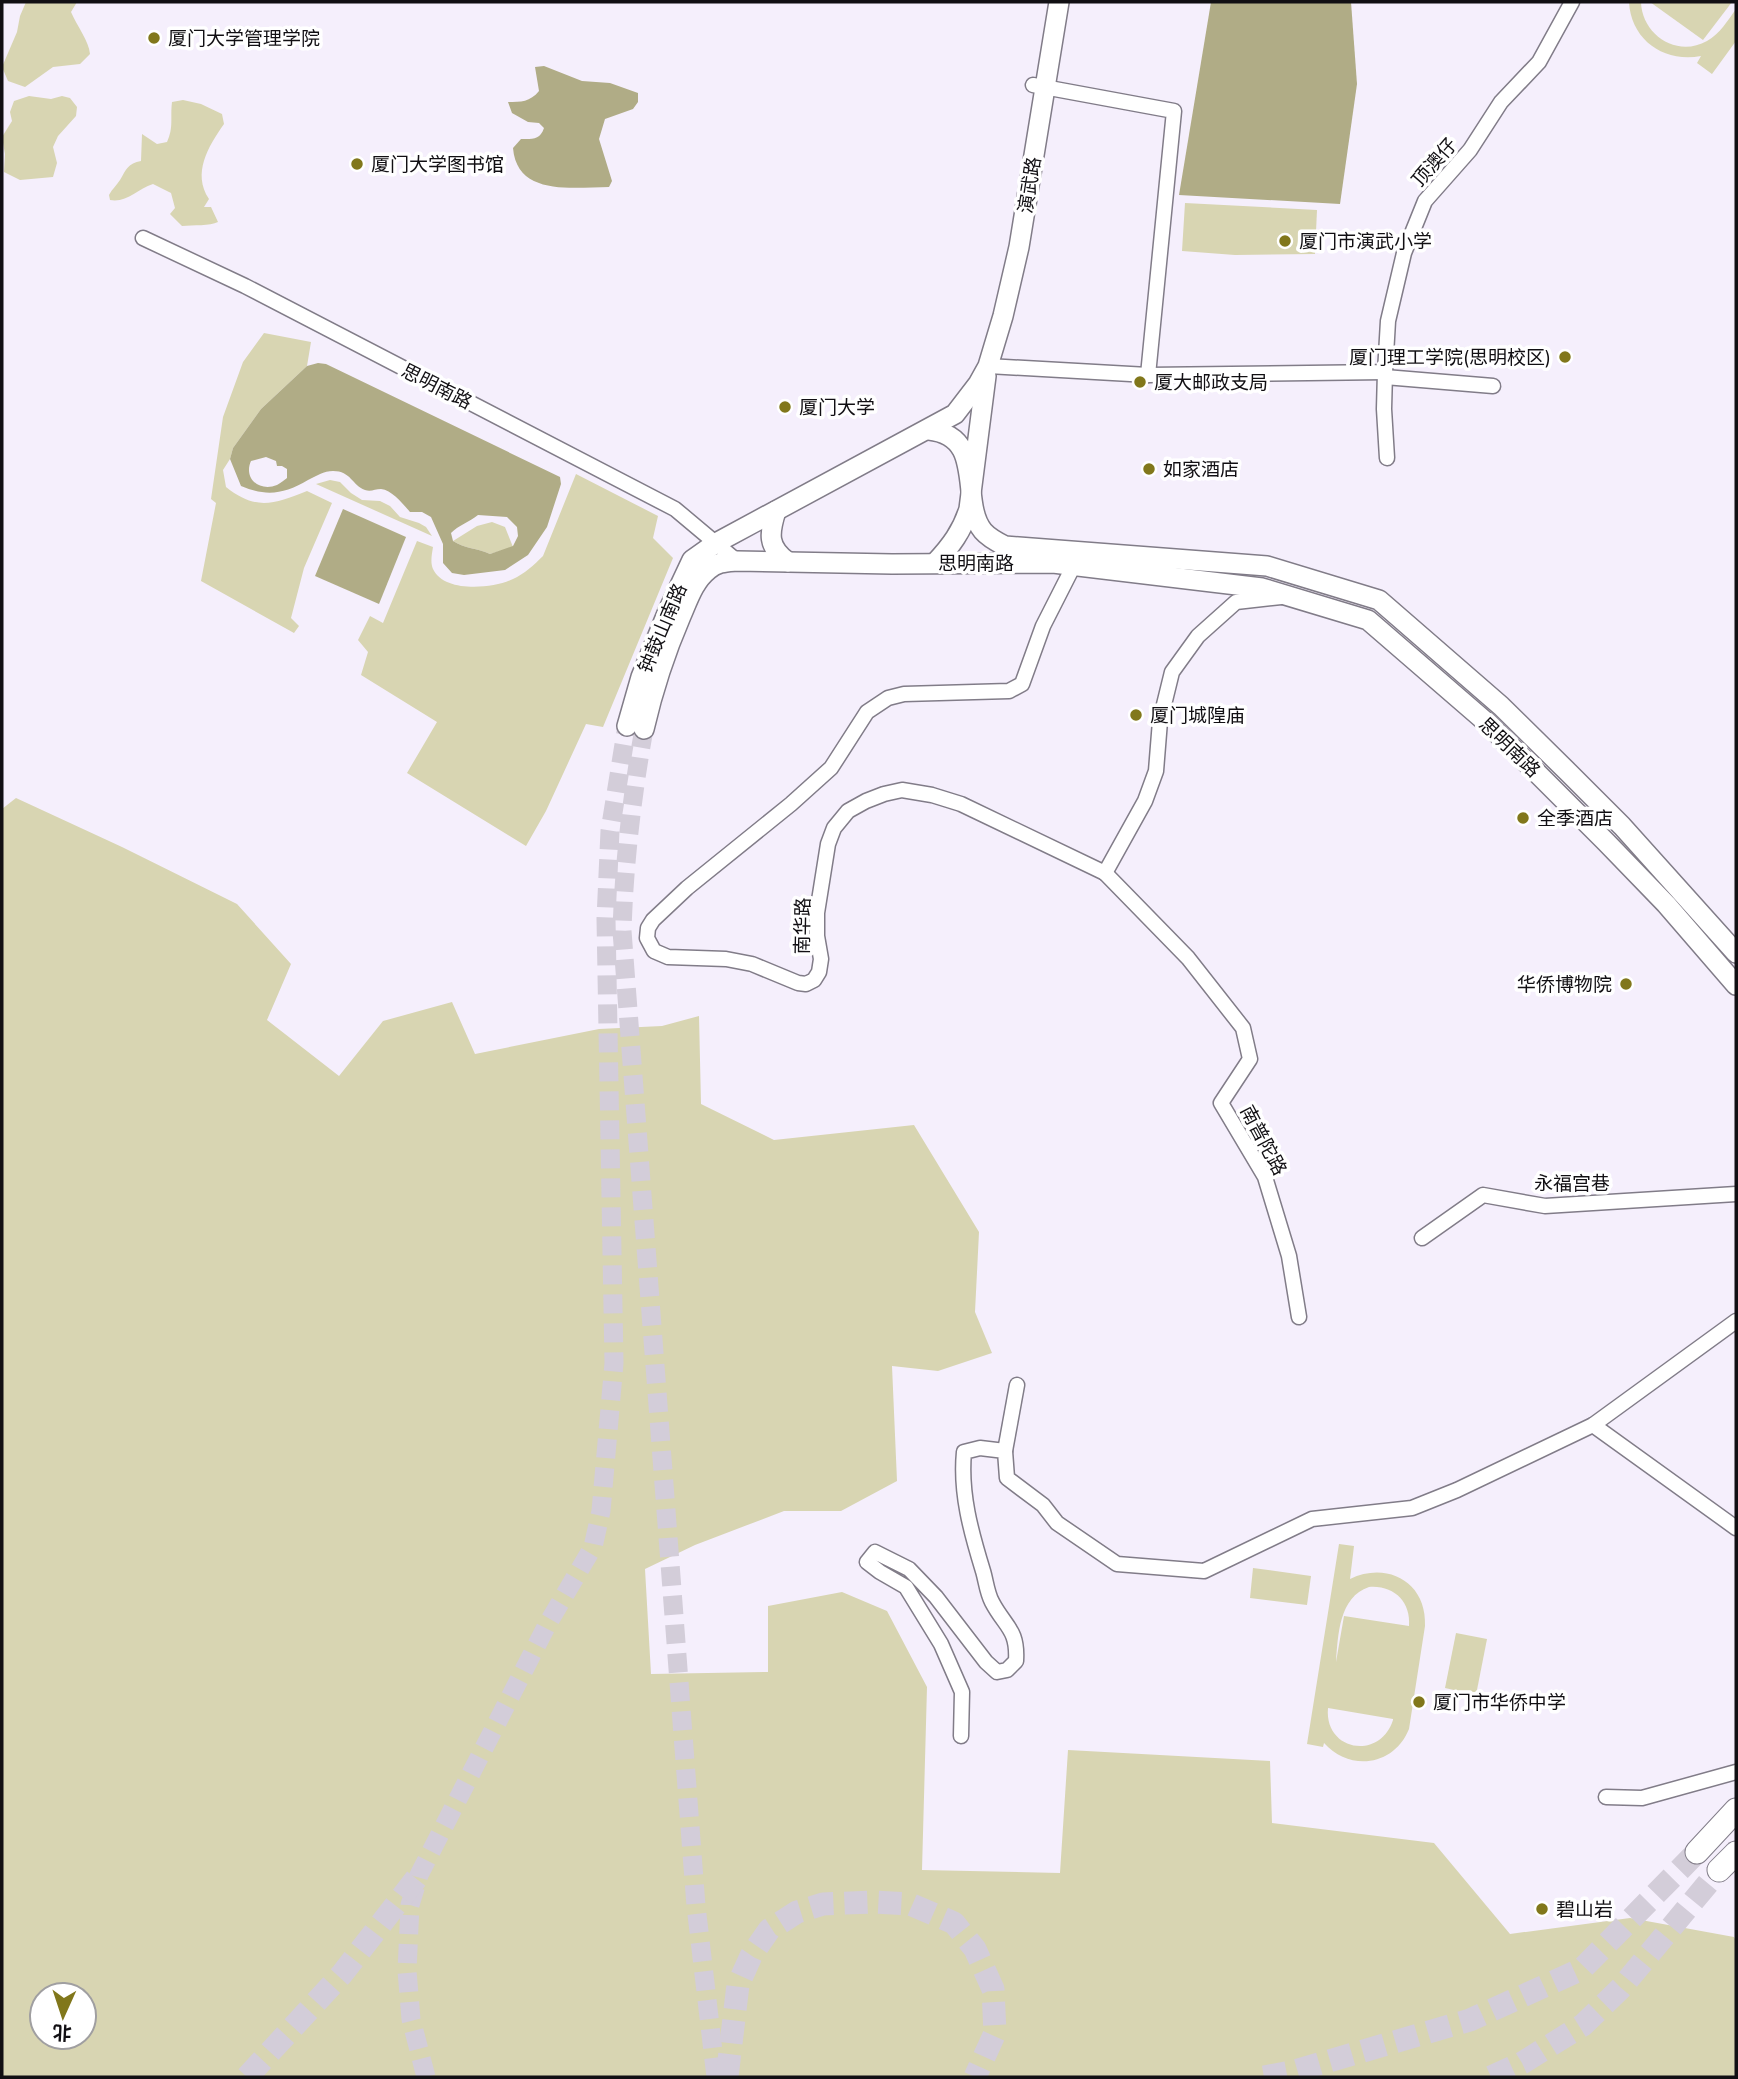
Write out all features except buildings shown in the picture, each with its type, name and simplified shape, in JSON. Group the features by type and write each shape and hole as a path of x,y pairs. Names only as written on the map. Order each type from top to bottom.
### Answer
{"highway":[{"path":"1697,1852 1736,1810"},
{"path":"1719,1870 1736,1853"}],"main road":[{"name":"演武路","path":"1039,86 1046,2"},
{"name":"演武路","path":"935,563 960,532 969,509 999,285 1039,86 1059,2"},
{"name":"钟鼓山南路","path":"737,561 718,562 705,572 692,589 653,691 635,727 640,677 692,560 716,543 955,415 988,366"},
{"name":"思明南路","path":"929,430 941,431 952,437 962,450 968,467 975,512 982,530 1005,546 1267,566 1379,600 1511,715 1622,826 1736,953"},
{"path":"776,511 771,526 771,541 778,554 788,562"},
{"name":"思明南路","path":"737,561 892,564 1054,562 1262,588 1368,620 1476,714 1606,842 1736,985"}],"street":[{"name":"顶澳仔","path":"1387,457 1384,409 1388,321 1404,253 1425,201 1470,150 1502,102 1539,62 1572,2"},
{"path":"1039,86 1174,111 1148,375"},
{"name":"思明南路","path":"143,238 245,286 675,509 737,561"},
{"path":"988,366 1148,375 1385,375 1493,386"},
{"name":"南华路","path":"1074,565 1043,626 1022,684 1009,691 904,694 888,698 867,712 831,768 687,888 653,920 648,928 647,938 654,951 667,957 726,959 752,964 797,983 806,984 814,980 819,972 821,959 817,913 828,844 834,828 848,811 866,801 902,790 961,804 1105,873"},
{"path":"1105,873 1145,801 1156,771 1160,722 1172,672 1198,636 1236,602 1289,596"},
{"name":"南普陀路","path":"1105,873 1188,958 1243,1028 1250,1059 1221,1103 1265,1177 1289,1256 1299,1317"},
{"name":"永福宫巷","path":"1422,1238 1483,1195 1545,1206 1736,1194"},
{"path":"1017,1385 1005,1451 1007,1478 1043,1505 1057,1523 1117,1564 1205,1572 1312,1519 1412,1508 1457,1490 1593,1425 1736,1321"},
{"path":"1593,1425 1736,1528"},
{"path":"961,1736 962,1692 941,1644 906,1587 867,1562 875,1552 909,1569 936,1597 986,1662 997,1672 1007,1670 1016,1661 1017,1647 1009,1626 991,1601 965,1505 963,1468 964,1452 980,1448 1005,1451"},
{"path":"1606,1797 1642,1798 1736,1772"}],"shaded area":[{"path":"26,2 77,2 71,12 90,54 80,64 53,67 25,87 8,81 2,67"},
{"path":"1211,2 1351,2 1357,84 1340,204 1179,195"},
{"path":"1629,2 1641,2 1643,14 1654,33 1673,45 1684,47 1696,46 1712,38 1736,9 1736,41 1712,74 1697,63 1701,56 1674,56 1652,46 1636,27"},
{"path":"1650,2 1732,2 1703,40"},
{"path":"544,66 582,81 610,83 638,93 638,102 633,109 605,119 599,139 612,181 609,187 549,186 525,175 517,164 513,148 521,139 538,137 544,128 539,123 528,122 512,113 508,102 525,101 536,95 539,91 535,67"},
{"path":"29,96 51,99 62,96 70,98 77,107 76,116 58,136 53,147 57,163 53,177 20,180 4,172 2,137 12,121 10,112 14,101"},
{"path":"183,100 201,104 222,114 224,124 208,151 202,170 204,189 209,199 204,207 211,207 218,222 206,225 182,226 170,214 175,208 171,193 153,184 127,198 110,200 109,195 128,168 141,161 142,134 157,144 167,142 171,127 172,102"},
{"path":"1185,203 1317,210 1315,254 1235,255 1182,251"},
{"path":"264,333 311,342 307,366 261,409 233,448 223,470 226,487 247,500 275,502 307,491 332,503 304,568 291,618 299,626 294,633 201,581 216,503 211,499 223,417 243,362"},
{"path":"326,364 560,477 561,484 547,527 528,555 505,570 464,575 452,573 443,563 443,544 431,517 422,512 410,512 385,490 365,490 344,473 323,473 283,491 267,493 241,486 230,459 233,448 261,409 307,366","holes":["266,457 276,461 277,466 287,469 287,478 271,487 259,485 249,473 251,461","478,515 507,517 517,527 518,536 513,546 490,554 453,541 451,533"]},
{"path":"576,474 658,516 653,538 673,558 603,727 586,724 546,811 526,846 407,773 437,722 361,675 368,652 358,640 370,616 383,623 417,541 433,547 433,569 447,582 482,587 513,579 525,572 543,556"},
{"path":"330,480 340,482 362,500 380,501 390,506 400,517 426,527 432,536 316,484"},
{"path":"343,509 406,537 379,604 315,576"},
{"path":"492,522 505,527 513,547 490,554 453,541 477,526"},
{"path":"16,798 237,904 291,964 267,1020 339,1076 383,1021 452,1002 475,1054 599,1029 662,1026 699,1016 701,1104 774,1140 914,1125 979,1232 975,1312 992,1353 938,1371 892,1366 897,1481 841,1511 784,1511 695,1545 645,1569 651,1674 768,1672 768,1606 842,1592 887,1611 927,1687 922,1870 1060,1873 1068,1750 1270,1761 1272,1823 1434,1843 1510,1934 1630,1918 1734,1937 1736,1941 1736,2077 2,2077 2,809"},
{"path":"1339,1544 1354,1546 1350,1579 1364,1574 1391,1574 1412,1587 1424,1611 1425,1626 1409,1729 1393,1751 1371,1761 1346,1758 1324,1743 1323,1747 1307,1744","holes":["1369,1587 1386,1589 1399,1597 1407,1610 1409,1626 1344,1616 1336,1662 1339,1629 1346,1608 1351,1599","1328,1708 1393,1719 1393,1720 1386,1733 1377,1741 1366,1746 1354,1746 1343,1742 1335,1734 1329,1723"]},
{"path":"1253,1568 1311,1576 1307,1605 1250,1598"},
{"path":"1456,1633 1487,1639 1476,1695 1445,1688"}],"tunnel":[{"path":"426,2077 411,2019 407,1971 410,1905 419,1875 547,1625 593,1547 601,1511 614,1363 606,919 610,831 627,726"},
{"path":"644,729 629,830 622,931 696,1906 716,2077"},
{"path":"1264,2077 1291,2072 1470,2020 1582,1969 1697,1852"},
{"path":"1491,2077 1522,2063 1583,2025 1621,1988 1719,1870"},
{"path":"247,2077 342,1974 419,1875"},
{"path":"727,2077 738,1985 751,1956 769,1930 797,1912 823,1904 872,1902 910,1904 954,1923 975,1949 993,1989 995,2033 975,2077"}],"place":[{"name":"厦门大学管理学院","path":"154,38"},
{"name":"厦门大学图书馆","path":"357,164"},
{"name":"厦门市演武小学","path":"1285,241"},
{"name":"厦门理工学院(思明校区)","path":"1565,357"},
{"name":"厦大邮政支局","path":"1140,382"},
{"name":"厦门大学","path":"785,407"},
{"name":"如家酒店","path":"1149,469"},
{"name":"厦门城隍庙","path":"1136,715"},
{"name":"全季酒店","path":"1523,818"},
{"name":"华侨博物院","path":"1626,984"},
{"name":"厦门市华侨中学","path":"1419,1702"},
{"name":"碧山岩","path":"1542,1909"}]}
